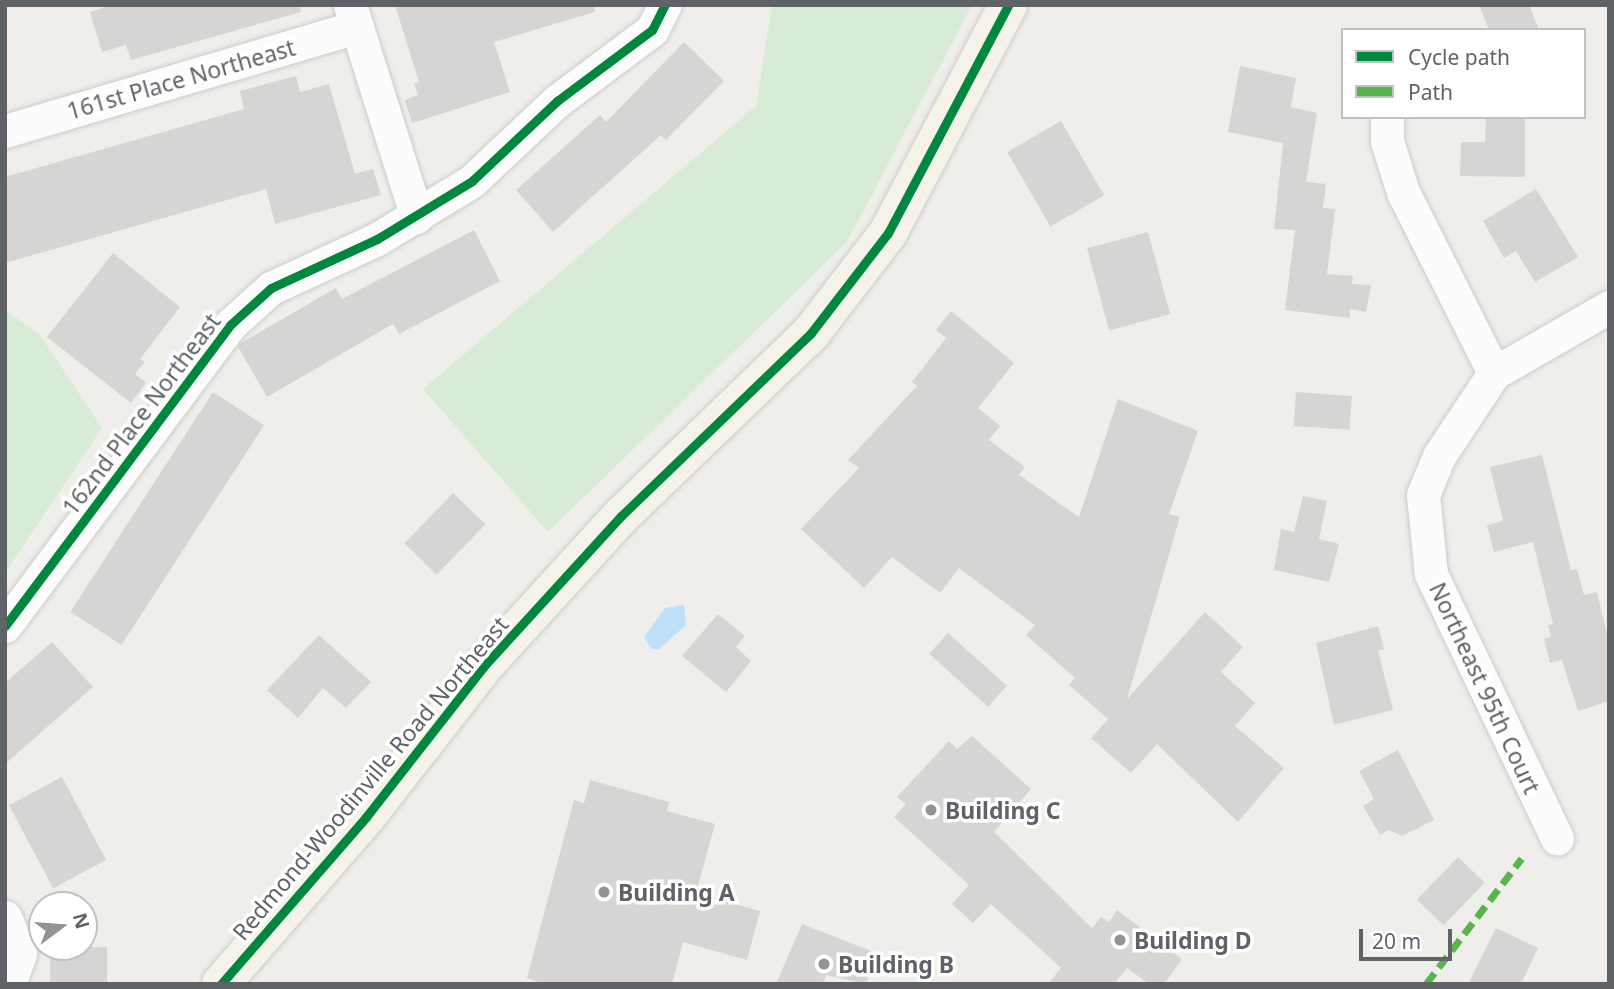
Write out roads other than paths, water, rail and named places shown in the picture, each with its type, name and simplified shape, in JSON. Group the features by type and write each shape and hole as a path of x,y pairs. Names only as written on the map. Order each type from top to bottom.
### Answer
{"main road":[{"name":"Redmond-Woodinville Road Northeast","path":"221,984 366,817 493,656 621,516 811,333 888,233 927,169 1008,5"}],"street":[{"name":"162nd Place Northeast","path":"5,626 230,325 271,288 416,217 472,181 557,101 652,30 665,5"},
{"path":"354,16 416,217"},
{"name":"161st Place Northeast","path":"5,131 354,16"},
{"path":"1387,119 1387,141 1403,192 1494,373 1609,307"},
{"name":"Northeast 95th Court","path":"1494,373 1439,456 1423,495 1431,574 1557,838"},
{"path":"5,917 20,954 9,984"}],"water":[{"path":"684,605 686,625 659,649 651,649 644,637 665,608"}],"place":[{"name":"Building C","path":"931,810"},
{"name":"Building A","path":"604,892"},
{"name":"Building D","path":"1120,940"},
{"name":"Building B","path":"824,964"}]}
